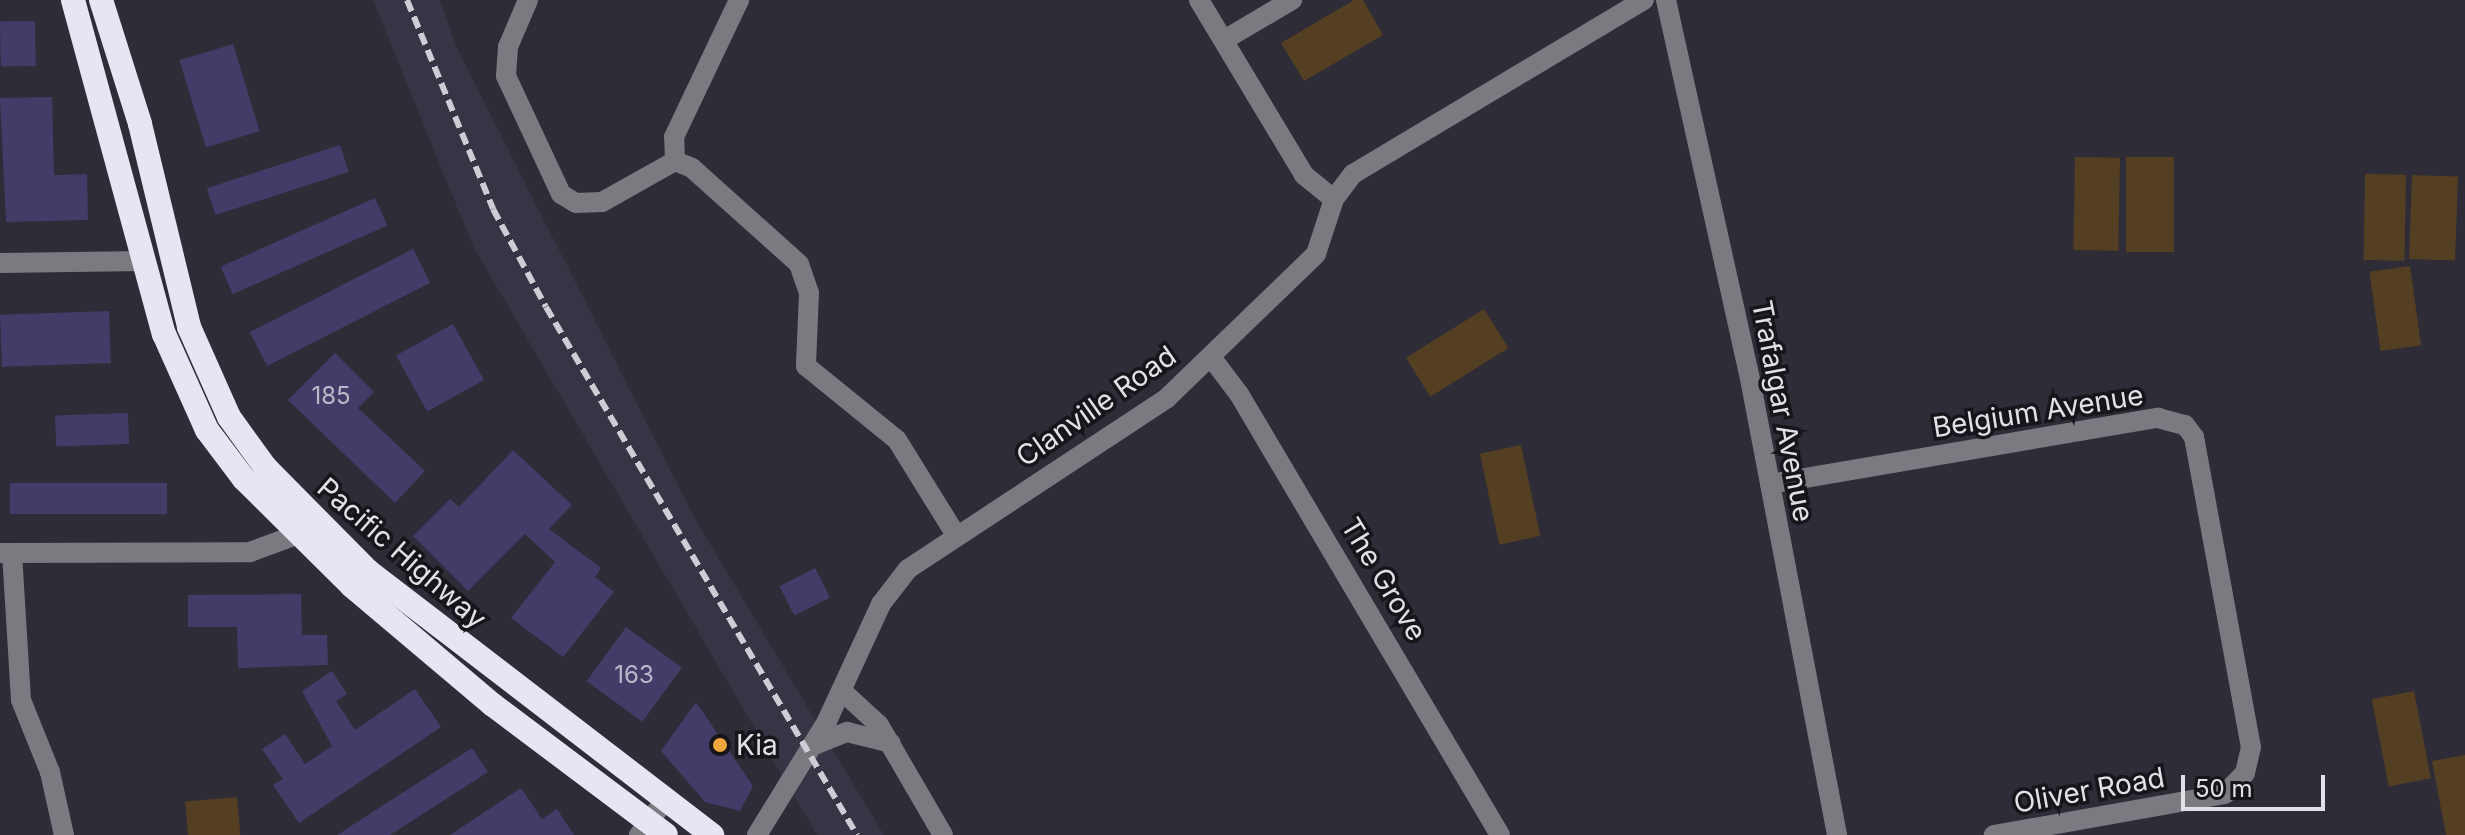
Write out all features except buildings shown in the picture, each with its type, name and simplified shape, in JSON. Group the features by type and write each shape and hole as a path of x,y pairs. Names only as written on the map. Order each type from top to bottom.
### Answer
{"highway":[{"name":"Pacific Highway","path":"73,0 164,334 195,407 244,479 296,535 484,697 651,830"},
{"name":"Pacific Highway","path":"101,0 140,124 189,327 229,417 315,522 368,571 712,835"}],"street":[{"path":"528,0 508,47 506,76 548,177 576,203 602,202 675,161"},
{"path":"675,161 674,137 739,0"},
{"path":"1199,0 1304,175 1334,199"},
{"path":"1224,40 1292,0"},
{"name":"Clanville Road","path":"757,835 812,746 831,727 842,691 894,585 956,535 1167,398 1316,254 1334,199 1361,167 1644,0"},
{"name":"Trafalgar Avenue","path":"1666,0 1770,484 1837,835"},
{"path":"675,161 692,168 799,264 809,293 806,366 897,440 956,535"},
{"path":"0,263 144,261"},
{"name":"The Grove","path":"1211,357 1248,407 1500,835"},
{"name":"Belgium Avenue","path":"1770,484 2158,418 2185,425 2199,449 2251,747 2237,786"},
{"path":"64,835 54,786 18,685 6,553 250,552 296,535"},
{"path":"842,691 891,743 943,835"},
{"path":"831,727 891,743"},
{"name":"Oliver Road","path":"1994,835 2202,799 2237,786"},
{"path":"651,830 665,800"}],"shaded area":[{"path":"373,0 440,0 456,46 695,519 884,835 817,835 473,246"},
{"path":"1354,0 1363,0 1383,35 1304,81 1281,43"},
{"path":"2075,157 2120,158 2118,251 2073,250"},
{"path":"2126,157 2174,157 2174,252 2126,252"},
{"path":"2365,174 2406,175 2404,261 2363,260"},
{"path":"2412,175 2458,177 2455,261 2409,259"},
{"path":"2410,266 2421,345 2381,351 2369,272"},
{"path":"1484,309 1508,348 1430,397 1406,358"},
{"path":"1521,445 1540,536 1499,545 1480,454"},
{"path":"2414,691 2431,778 2389,787 2372,699"},
{"path":"2465,755 2465,835 2446,835 2432,761"},
{"path":"237,797 240,835 188,835 185,802"}],"railway":[{"path":"407,0 493,209 546,307 857,835"}],"place":[{"name":"Kia","path":"720,745"}]}
